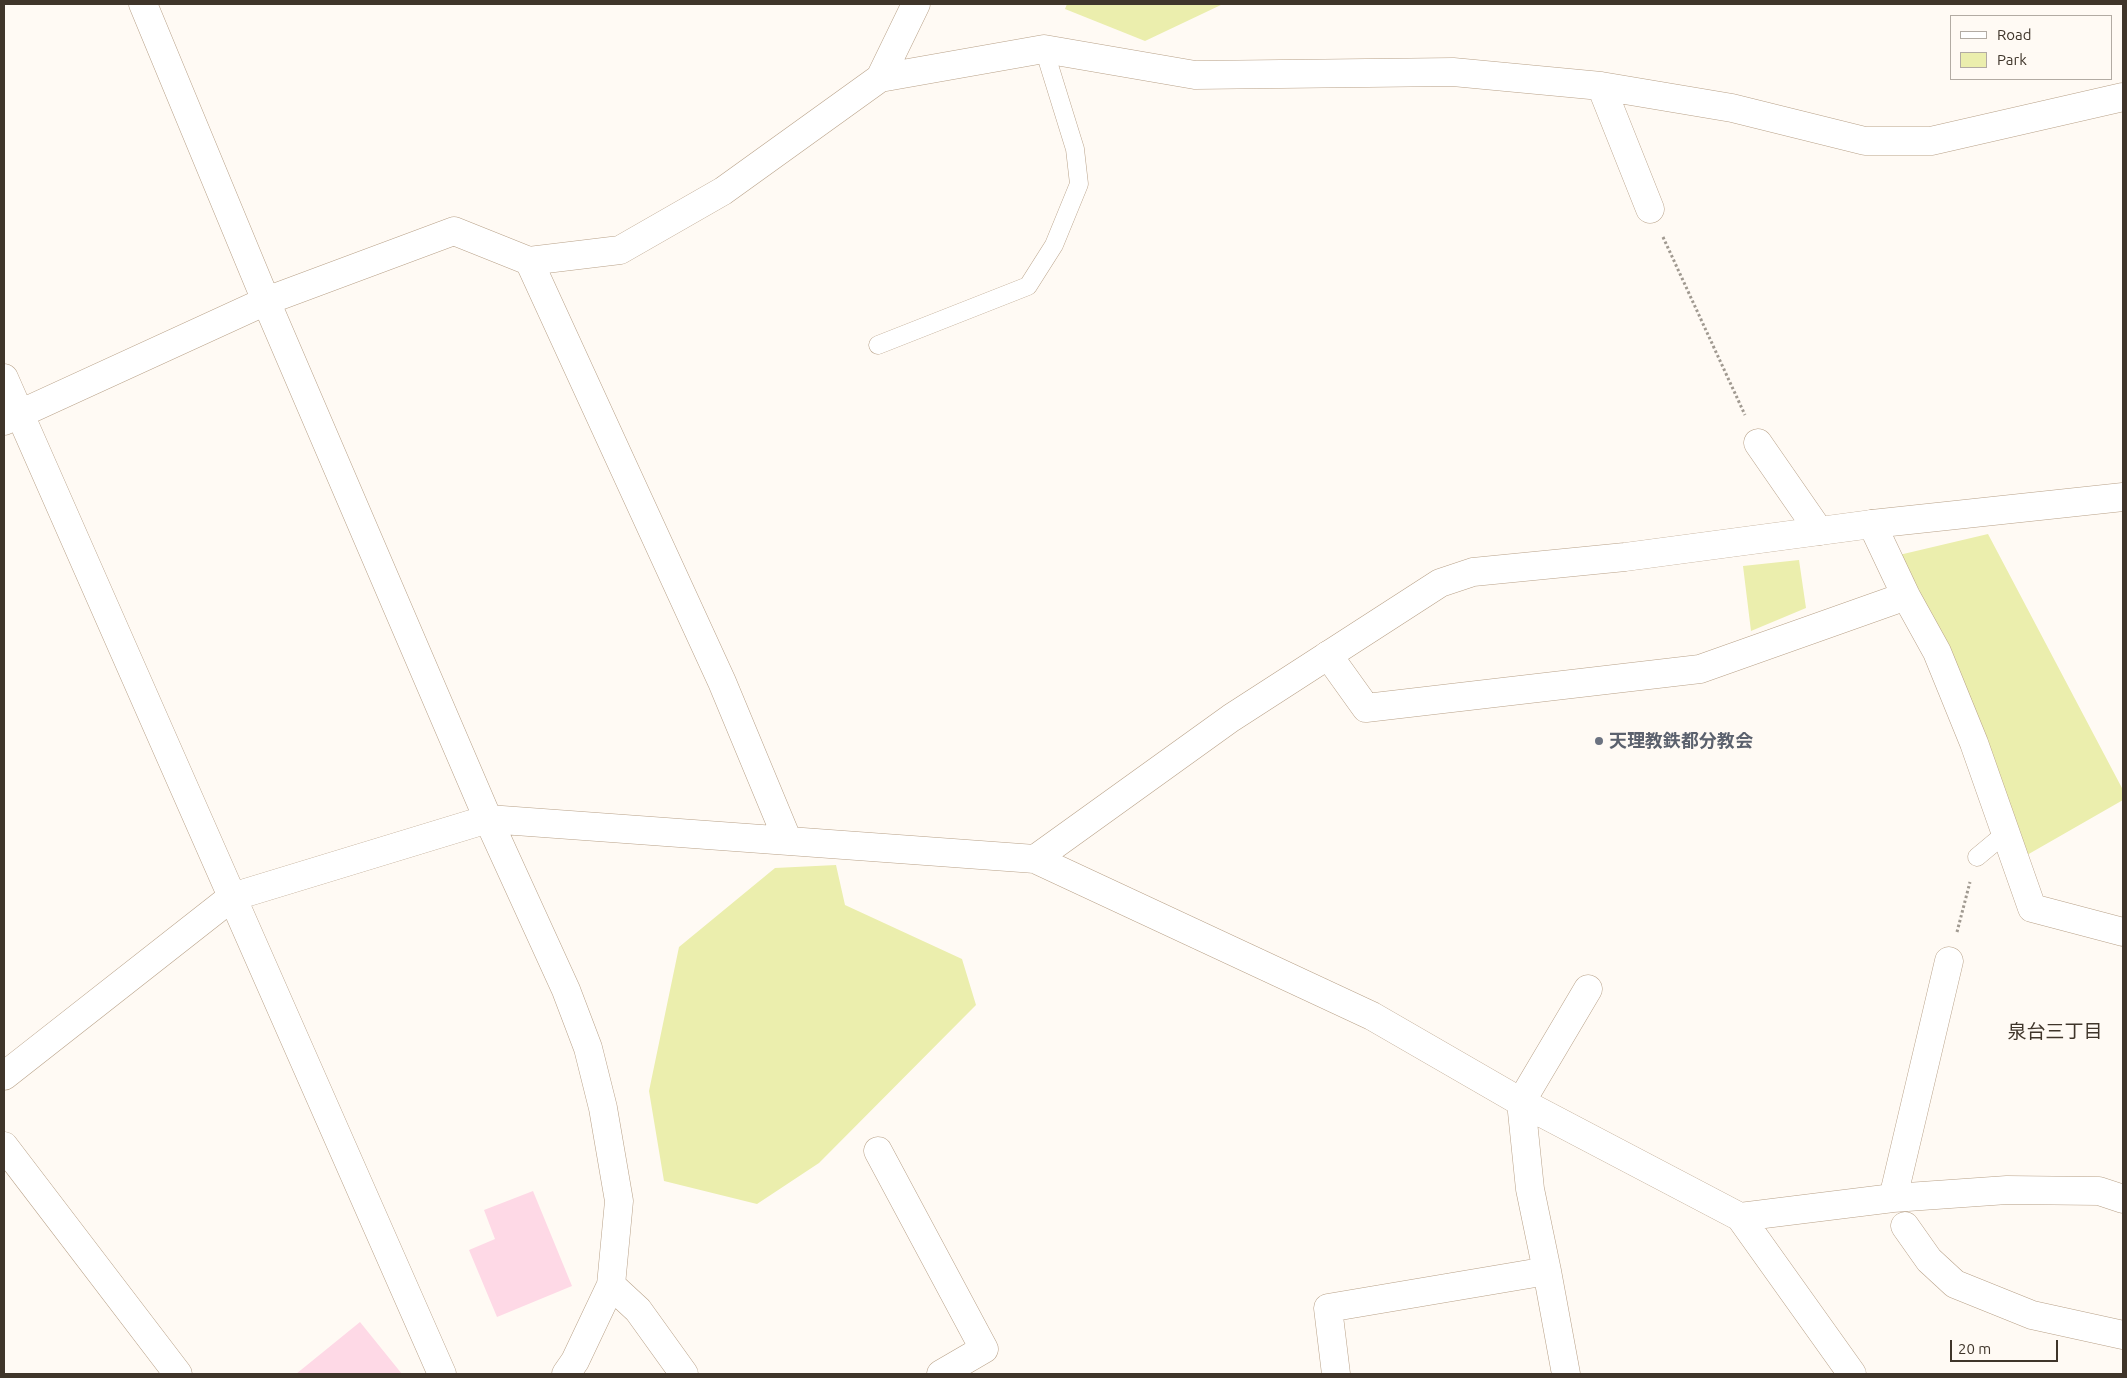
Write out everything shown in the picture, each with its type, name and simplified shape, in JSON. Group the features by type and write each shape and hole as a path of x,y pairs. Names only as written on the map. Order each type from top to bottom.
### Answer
{"street":[{"path":"144,4 266,302 488,819 566,990 590,1057 603,1108 619,1201 610,1285 575,1361 566,1374"},
{"path":"880,78 916,4"},
{"path":"12,417 266,302 454,231 528,261 620,250 723,191 880,78 1044,49 1195,75 1453,72 1602,86 1732,108 1865,141 1931,142 2123,97"},
{"path":"1602,86 1650,209"},
{"path":"528,261 722,682 788,841"},
{"path":"4,378 12,417 232,896 442,1374"},
{"path":"1758,443 1819,531"},
{"path":"1035,859 1231,718 1440,583 1473,572 1625,557 1872,524 2123,497"},
{"path":"1872,524 1906,596 1937,652 1974,743 2032,908 2123,932"},
{"path":"1328,655 1366,708 1700,669 1906,596"},
{"path":"4,1076 232,896 488,819 1035,859 1372,1016 1521,1102 1740,1217 1852,1374"},
{"path":"1893,1198 1949,961"},
{"path":"1566,1374 1530,1188 1521,1102 1588,989"},
{"path":"4,1146 178,1374"},
{"path":"878,1151 984,1349 941,1374"},
{"path":"1740,1217 1893,1198 2016,1190 2099,1190 2123,1199"},
{"path":"1905,1226 1928,1260 1955,1284 2032,1315 2123,1335"},
{"path":"1336,1374 1328,1308 1547,1271"},
{"path":"610,1285 638,1310 684,1374"}],"lane":[{"path":"878,345 1028,286 1054,245 1079,184 1075,149 1044,49"},
{"path":"1977,857 2006,832"}],"path":[{"path":"1650,209 1758,443"},
{"path":"1949,961 1977,857"}],"green space":[{"path":"1067,4 1223,4 1145,41 1065,9"},
{"path":"1988,534 2123,790 2123,800 2027,855 1899,555"},
{"path":"1799,560 1806,608 1751,631 1743,566"},
{"path":"836,865 845,905 962,959 976,1005 819,1163 757,1204 664,1181 649,1091 679,947 775,868"}],"building":[{"path":"533,1191 572,1286 497,1317 469,1250 495,1239 484,1210"},
{"path":"360,1322 402,1374 296,1374"}],"place":[{"name":"天理教鉄都分教会","path":"1599,741"}],"district":[{"name":"泉台三丁目","path":"2055,1032"}]}
